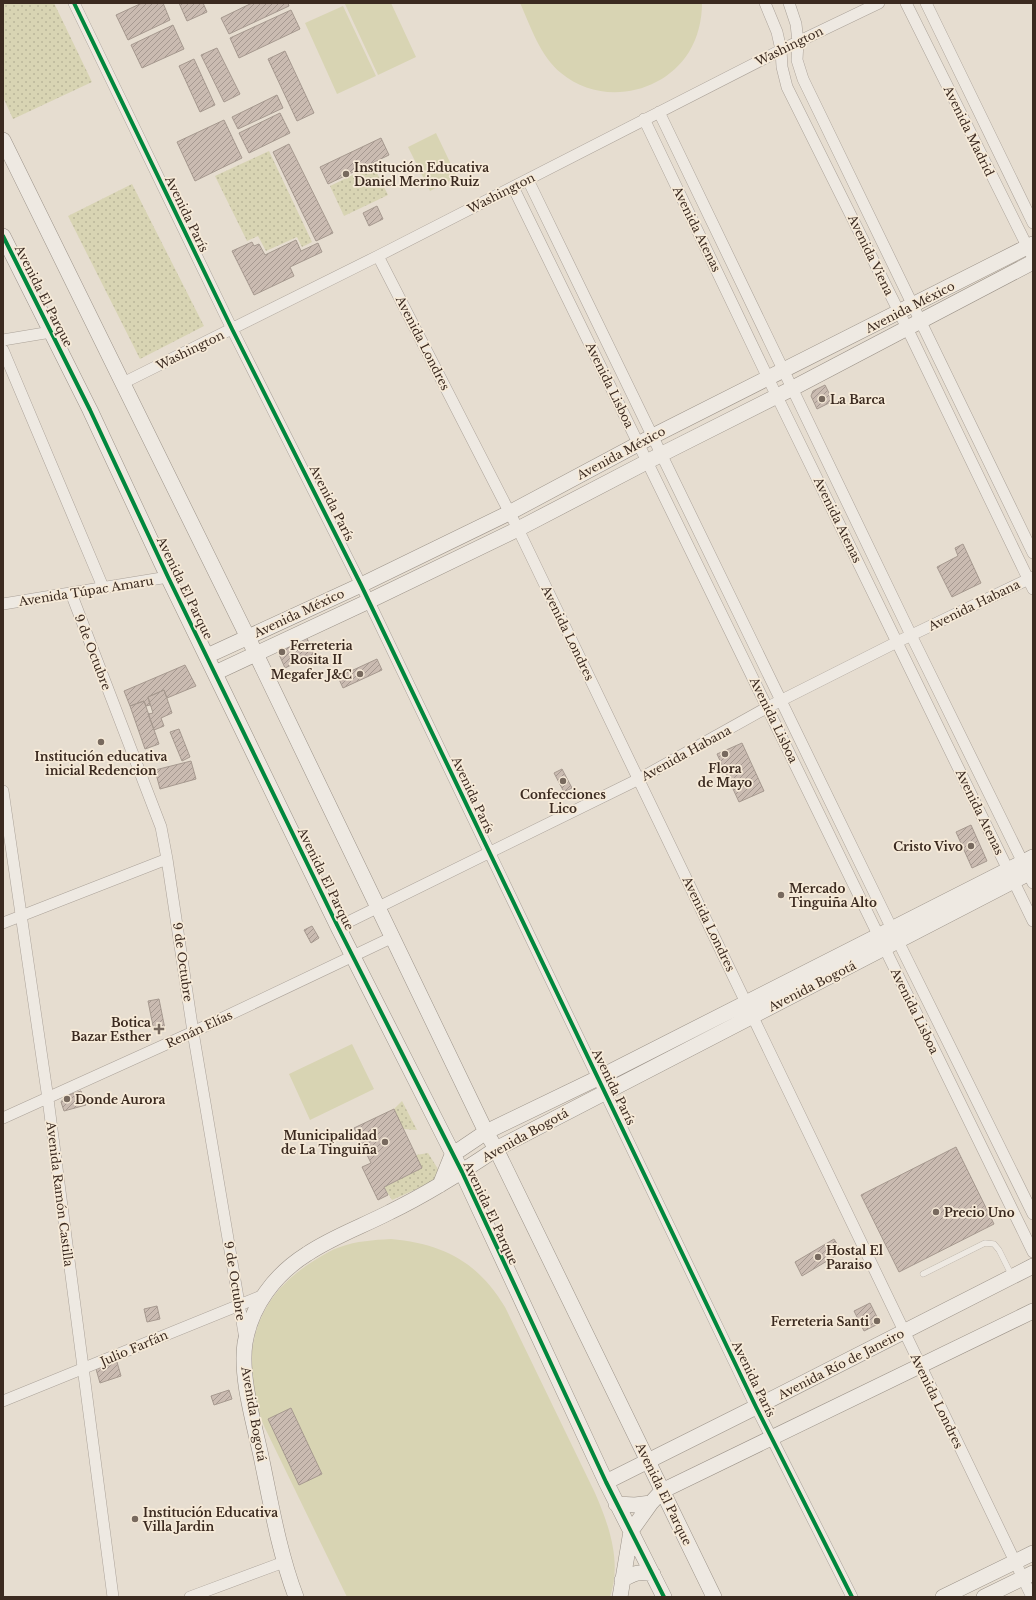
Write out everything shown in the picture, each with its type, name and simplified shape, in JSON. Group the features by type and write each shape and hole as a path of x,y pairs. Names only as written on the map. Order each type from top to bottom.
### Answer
{"street":[{"name":"Avenida París","path":"74,3 232,329 362,584 756,1407 852,1597"},
{"name":"Avenida Viena","path":"765,3 777,32 781,50 782,67 787,87 1031,582"},
{"name":"Avenida Viena","path":"788,3 796,24 798,42 797,60 803,78 1033,553"},
{"name":"Washington","path":"122,383 378,256 781,50 879,3"},
{"name":"Avenida Madrid","path":"906,3 1031,250"},
{"name":"Avenida Madrid","path":"926,3 1033,223"},
{"name":"Avenida Atenas","path":"659,112 911,635 1030,869"},
{"name":"Avenida Atenas","path":"644,119 768,378 778,395 1033,921"},
{"name":"Avenida El Parque","path":"3,140 246,637 256,654 393,937 491,1130 496,1148 714,1597"},
{"name":"Avenida Lisboa","path":"528,180 895,935 1033,1214"},
{"name":"Avenida Lisboa","path":"513,187 1033,1252"},
{"name":"Avenida El Parque","path":"3,236 90,410 168,577 338,927 452,1155 462,1172 616,1504 664,1597"},
{"name":"Avenida México","path":"207,656 362,584 509,513 653,436 783,370 1031,250"},
{"name":"Avenida Londres","path":"378,256 518,529 1014,1562 1028,1576 1032,1597"},
{"name":"Avenida México","path":"215,673 518,529 793,388 1033,262"},
{"path":"3,340 51,332"},
{"path":"3,350 103,587"},
{"name":"Avenida Túpac Amaru","path":"3,604 168,577"},
{"name":"Avenida Habana","path":"338,927 639,780 781,701 911,635 1031,582"},
{"name":"9 de Octubre","path":"71,593 161,827 168,859 193,1032 245,1344"},
{"name":"Avenida Ramón Castilla","path":"3,791 20,917 48,1099 113,1597"},
{"path":"3,923 168,859"},
{"name":"Avenida Bogotá","path":"296,1597 284,1562 250,1402 244,1365 245,1344 252,1317 264,1295 283,1272 307,1254 391,1212 462,1172 496,1148 605,1092 750,1010 1011,875 1030,869"},
{"name":"Renán Elías","path":"3,1118 48,1099 193,1032 393,937"},
{"name":"Avenida Bogotá","path":"452,1155 491,1130 598,1078 750,1010"},
{"path":"440,1185 452,1155"},
{"name":"Avenida Río de Janeiro","path":"606,1482 1033,1266"},
{"name":"Julio Farfán","path":"3,1401 264,1295"},
{"path":"620,1597 631,1531 651,1503 662,1491 1033,1311"},
{"path":"616,1504 635,1505 651,1503"},
{"path":"943,1597 1033,1553"},
{"path":"190,1597 284,1562"},
{"path":"622,1580 632,1574 642,1572 653,1574"},
{"path":"984,1597 1028,1576"}],"lane":[{"path":"923,1274 985,1243 994,1244 999,1250 1012,1277"}],"shaded area":[{"path":"3,3 54,3 92,82 13,119 3,97"},
{"path":"391,3 416,57 378,75 345,4"},
{"path":"520,3 702,3 700,22 695,40 689,52 677,67 663,78 647,86 630,91 612,92 594,90 577,83 561,73 547,58 542,50"},
{"path":"343,6 376,76 337,94 305,23"},
{"path":"436,133 457,177 430,191 408,147"},
{"path":"269,151 312,242 302,247 297,237 266,251 258,236 247,241 215,176"},
{"path":"373,165 388,195 344,216 330,186"},
{"path":"132,184 204,326 140,359 68,216"},
{"path":"352,1044 374,1089 310,1120 289,1074"},
{"path":"402,1101 417,1130 403,1129 394,1109"},
{"path":"428,1153 443,1177 392,1200 384,1187 422,1168 416,1155"},
{"path":"391,1239 427,1245 457,1258 483,1278 505,1307 595,1493 605,1518 612,1544 615,1570 610,1597 347,1597 261,1419 254,1396 251,1371 253,1347 256,1331 269,1303 278,1291 301,1269 324,1254 346,1245 371,1240"}],"building":[{"path":"142,3 163,3 170,20 128,40 116,15"},
{"path":"179,3 203,3 207,12 187,21"},
{"path":"252,3 288,3 289,6 229,34 221,18"},
{"path":"291,10 300,29 239,58 230,38"},
{"path":"173,25 184,49 142,68 131,45"},
{"path":"217,48 240,94 224,102 201,55"},
{"path":"285,51 314,113 297,121 268,59"},
{"path":"194,59 215,105 200,112 179,66"},
{"path":"277,95 283,108 238,129 232,117"},
{"path":"280,113 290,133 249,153 239,133"},
{"path":"224,120 242,158 195,181 177,142"},
{"path":"381,138 389,155 328,184 320,167"},
{"path":"289,144 333,233 316,241 273,152"},
{"path":"377,206 383,219 369,226 363,213"},
{"path":"296,240 301,251 318,243 322,252 290,267 294,276 254,295 232,251 252,242 254,246 259,244 265,255"},
{"name":"La Barca","path":"825,385 833,401 817,409 811,396 813,391"},
{"path":"963,544 981,583 952,597 937,567 958,556 955,548"},
{"path":"306,636 314,654 285,668 278,652 280,648"},
{"name":"Megafer J&C","path":"377,659 382,670 343,688 338,677"},
{"path":"185,665 196,686 167,698 164,690 148,697 150,705 146,706 144,701 130,706 124,691"},
{"path":"164,690 172,713 161,718 164,726 154,730 148,714 153,713 148,697"},
{"path":"144,701 159,744 145,749 130,706"},
{"path":"179,729 190,757 182,761 170,732"},
{"path":"742,743 764,791 739,802 717,754"},
{"path":"191,761 196,779 160,789 155,770"},
{"name":"Confecciones Lico","path":"562,769 572,788 564,792 554,773"},
{"name":"Cristo Vivo","path":"971,825 987,861 972,868 956,832"},
{"path":"312,926 319,938 311,943 304,930"},
{"path":"159,999 165,1029 154,1031 148,1001"},
{"path":"81,1091 86,1105 64,1111 61,1102 65,1096"},
{"name":"Municipalidad de La Tinguiña","path":"394,1109 422,1168 384,1187 388,1195 378,1200 362,1167 371,1163 354,1128"},
{"path":"956,1147 994,1224 899,1272 861,1195"},
{"name":"Hostal El Paraiso","path":"834,1239 842,1252 802,1276 795,1262"},
{"path":"870,1303 880,1323 864,1331 854,1311"},
{"path":"157,1306 160,1319 147,1322 144,1309"},
{"path":"117,1362 121,1376 100,1383 96,1369"},
{"path":"229,1390 232,1399 214,1405 211,1396"},
{"path":"291,1408 322,1474 299,1485 268,1419"}],"cycle path":[{"path":"74,3 232,329 361,585 756,1407 852,1597"},
{"path":"3,236 90,410 168,577 338,927 462,1172 606,1482 664,1597"}],"place":[{"name":"Institución Educativa Daniel Merino Ruiz","path":"346,174"},
{"name":"La Barca","path":"822,399"},
{"name":"Ferreteria Rosita II","path":"282,652"},
{"name":"Megafer J&C","path":"360,674"},
{"name":"Institución educativa inicial Redencion","path":"101,742"},
{"name":"Flora de Mayo","path":"725,754"},
{"name":"Confecciones Lico","path":"563,781"},
{"name":"Cristo Vivo","path":"971,846"},
{"name":"Mercado Tinguiña Alto","path":"781,895"},
{"name":"Botica Bazar Esther","path":"159,1029"},
{"name":"Donde Aurora","path":"67,1099"},
{"name":"Municipalidad de La Tinguiña","path":"385,1142"},
{"name":"Precio Uno","path":"936,1212"},
{"name":"Hostal El Paraiso","path":"818,1257"},
{"name":"Ferreteria Santi","path":"877,1321"},
{"name":"Institución Educativa Villa Jardin","path":"135,1519"}]}
